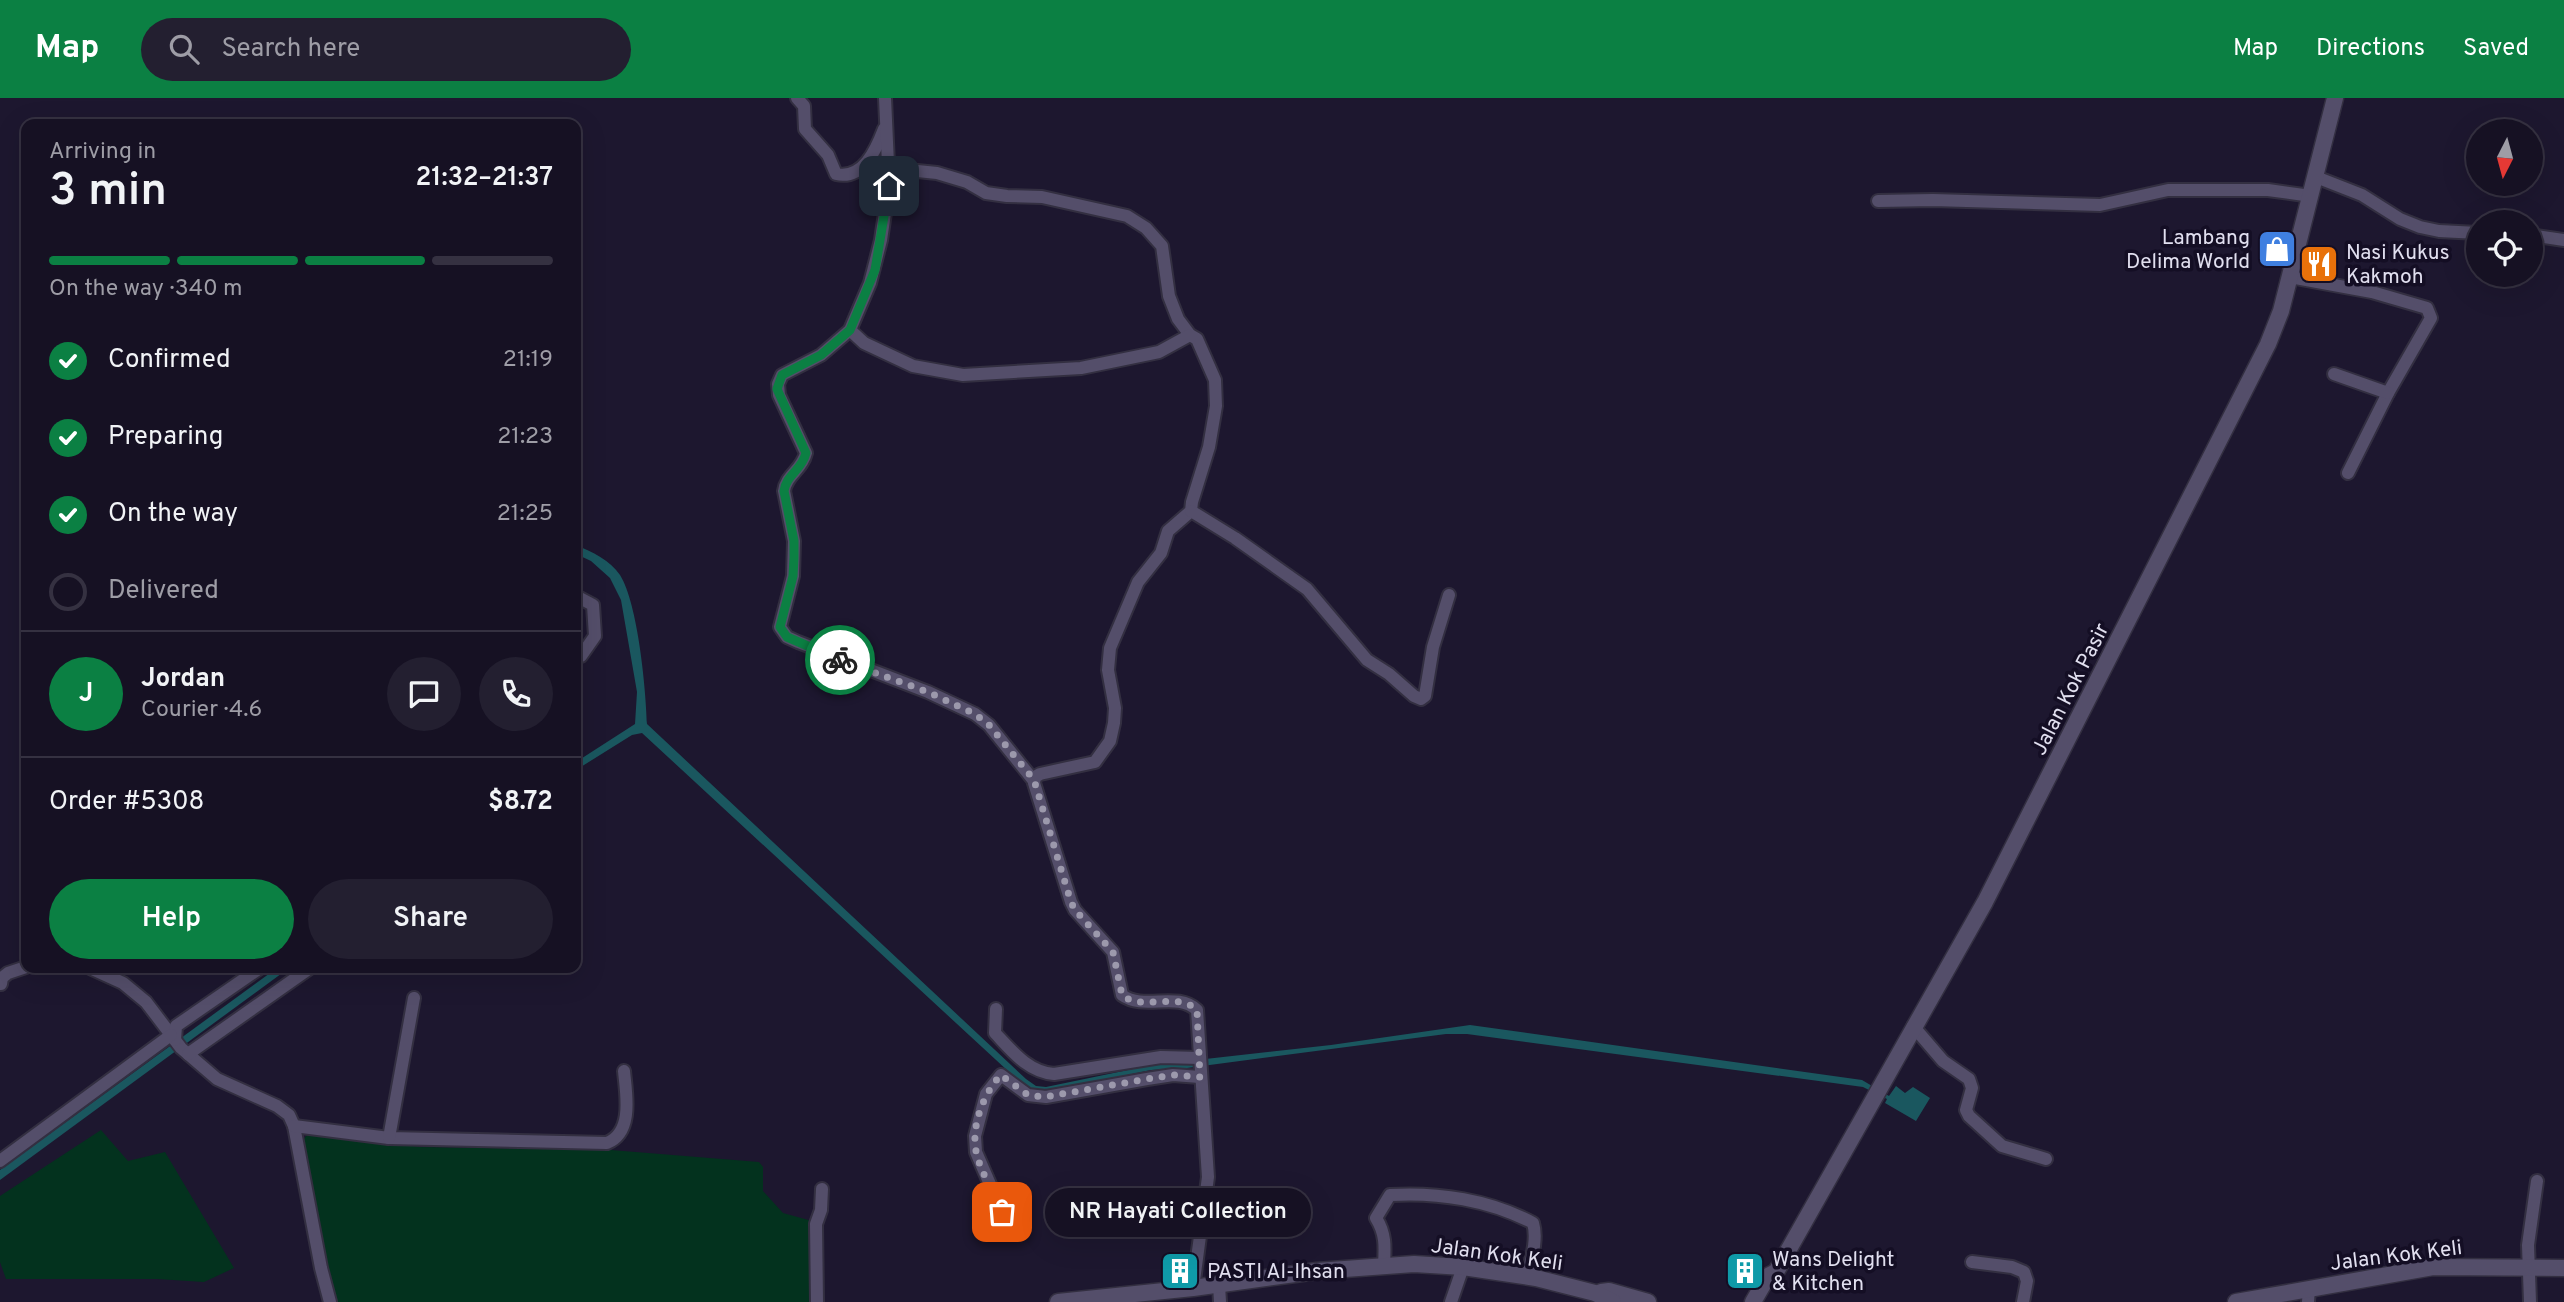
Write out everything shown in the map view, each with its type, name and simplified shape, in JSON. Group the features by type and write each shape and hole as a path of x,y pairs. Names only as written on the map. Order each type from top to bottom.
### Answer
{"street":[{"path":"797,98 804,106 805,129 828,155 833,170 840,175 854,173 868,161 886,126"},
{"path":"885,98 888,168 886,211 875,270 850,330 821,355 782,375 778,384 779,395 806,453 802,465 785,484 794,541 793,576 780,627 787,637 928,692 975,714 989,725 1034,780 1071,902 1113,952 1122,995 1135,1002 1175,1002 1197,1010 1208,1188 1193,1289"},
{"name":"Jalan Kok Pasir","path":"1760,1300 1768,1276 1776,1272 1984,902 2268,344 2291,276 2335,98"},
{"path":"888,168 937,173 967,181 986,193 1007,197 1042,197 1127,216 1146,228 1162,246 1169,296 1178,319 1190,335 1197,339 1215,380 1216,406 1209,447 1191,511 1168,531 1161,553 1138,582 1110,648 1108,670 1113,692 1114,723 1110,741 1102,755 1090,765 1040,774 1034,780"},
{"path":"2316,177 2362,195 2400,219 2420,227 2466,232"},
{"path":"1878,201 2100,205 2158,191 2181,190 2268,190 2311,196"},
{"path":"2543,237 2564,240"},
{"path":"2291,276 2372,292 2427,308 2431,318 2388,393 2348,473"},
{"path":"850,330 864,343 913,366 962,375 1081,369 1159,352 1190,335"},
{"path":"2334,374 2388,393"},
{"path":"1191,511 1236,538 1307,589 1367,660 1390,674 1414,696 1425,696 1433,647 1449,595"},
{"path":"581,599 593,605 594,636 581,656"},
{"path":"1,984 2,978 8,973 21,969"},
{"path":"101,973 123,983 146,1002 179,1044 221,1081 284,1111 294,1126 330,1302"},
{"path":"179,1044 176,1026 253,973"},
{"path":"0,1161 179,1044 301,973"},
{"path":"389,1138 414,998"},
{"path":"996,1009 995,1033 1030,1067 1042,1073 1054,1074 1161,1058 1200,1058"},
{"path":"1913,1026 1943,1061 1969,1079 1972,1088 1966,1110 1969,1116 2003,1146 2046,1160"},
{"path":"294,1126 389,1138 607,1143 616,1138 626,1118 624,1071"},
{"path":"1002,1212 976,1152 975,1136 986,1094 1001,1075 1028,1095 1045,1097 1173,1075 1200,1077"},
{"path":"2530,1302 2528,1245 2537,1181"},
{"path":"817,1302 816,1224 821,1210 822,1189"},
{"path":"1384,1265 1383,1230 1376,1218 1390,1195 1416,1193 1466,1200 1499,1209 1533,1223 1535,1230 1527,1277"},
{"path":"1972,1262 2012,1267 2025,1272 2027,1281 2023,1302"},
{"name":"Jalan Kok Keli","path":"1058,1302 1193,1289 1384,1265 1463,1267 1527,1277 1614,1302"},
{"path":"1451,1302 1463,1267"},
{"name":"Jalan Kok Keli","path":"2236,1302 2309,1295 2433,1267 2564,1268"},
{"path":"1219,1285 1220,1302"},
{"name":"Jalan Kok Keli","path":"1587,1295 1609,1291 1648,1302"}],"shaded area":[{"path":"581,548 611,565 626,588 640,647 647,724 1036,1086 1046,1087 1152,1065 1331,1045 1470,1025 1862,1080 1889,1096 1896,1086 1905,1093 1913,1087 1930,1098 1916,1121 1885,1103 1887,1099 1863,1087 1467,1034 1446,1034 1187,1068 1151,1070 1046,1092 1032,1090 1022,1084 642,733 632,735 581,767 581,759 635,724 637,692 621,600 610,578 591,561 581,556"},
{"path":"270,973 282,973 0,1180 0,1170"},
{"path":"101,1130 128,1161 165,1152 234,1268 204,1282 157,1279 6,1279 0,1262 0,1196"},
{"path":"308,1134 421,1147 611,1150 759,1162 763,1167 763,1191 783,1213 812,1221 812,1302 333,1302 300,1143"}],"way so far":[{"path":"840,660 928,692 975,714 989,725 1034,780 1035,791 1071,902 1084,921 1113,952 1122,995 1135,1002 1185,1003 1197,1010 1200,1077 1173,1075 1045,1097 1028,1095 1001,1075 986,1094 975,1136 976,1152 1002,1212"}],"place":[{"name":"Lambang Delima World","path":"2277,249"},
{"name":"Nasi Kukus Kakmoh","path":"2319,264"},
{"name":"NR Hayati Collection","path":"1002,1212"},
{"name":"PASTI Al-Ihsan","path":"1180,1271"},
{"name":"Wans Delight & Kitchen","path":"1745,1271"}],"route":[{"path":"840,660 787,637 780,627 793,576 794,541 785,484 802,465 806,453 777,389 782,375 821,355 850,330 875,270 889,186"}]}
